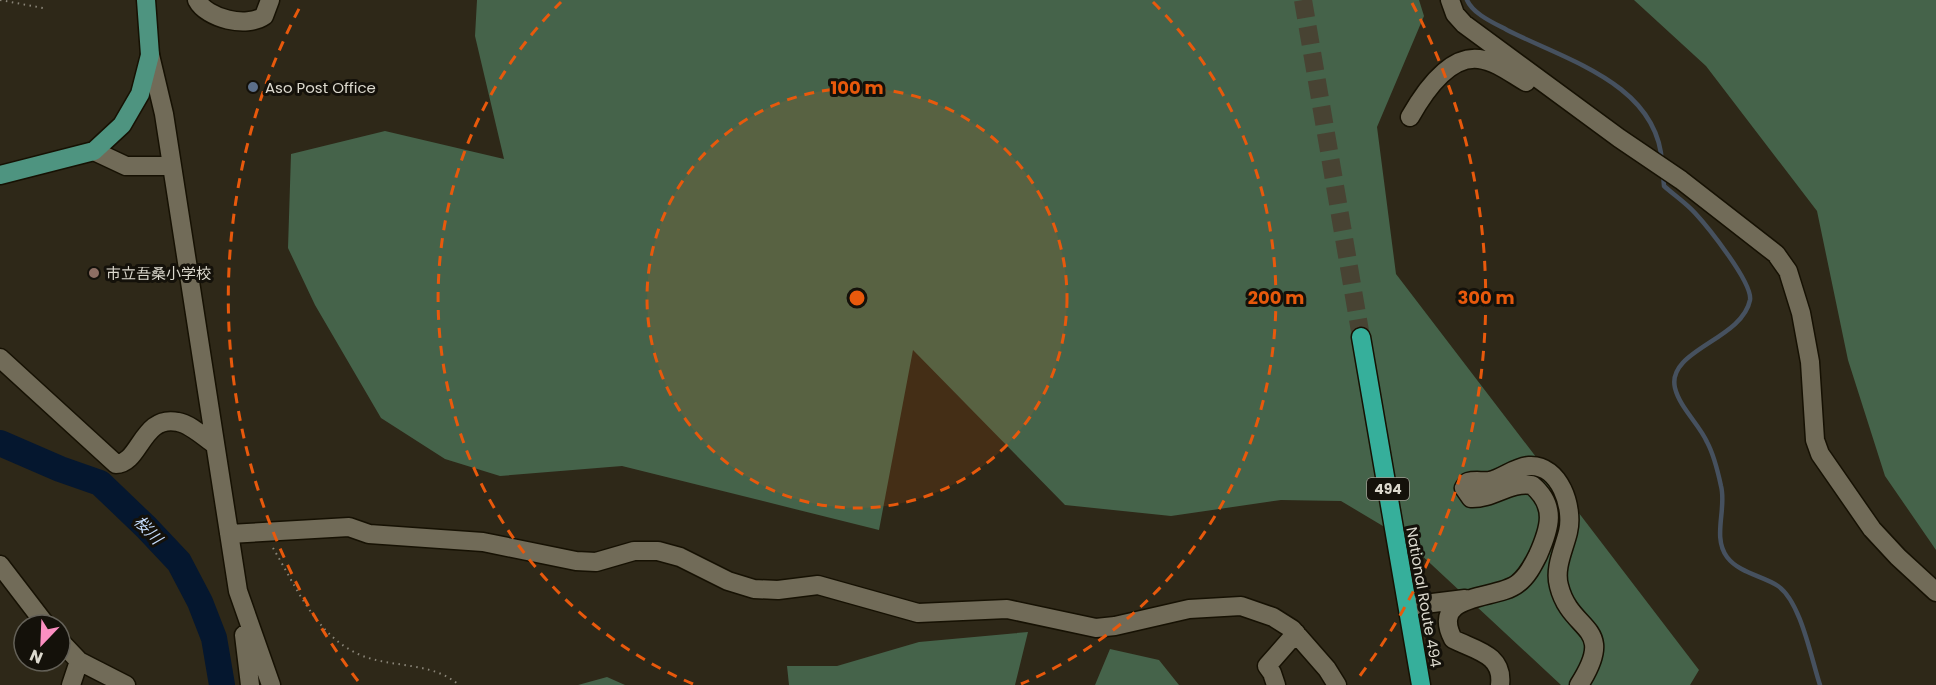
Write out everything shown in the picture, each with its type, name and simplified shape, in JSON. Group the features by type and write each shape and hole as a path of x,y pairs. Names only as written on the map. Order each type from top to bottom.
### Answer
{"highway":[{"name":"National Route 494","path":"1361,337 1421,685"}],"main road":[{"path":"0,175 94,151 114,135 132,110 140,94 150,55 146,0"}],"street":[{"path":"197,0 204,10 215,16 253,22 264,16 270,0"},
{"path":"1450,0 1455,14 1464,24 1681,180 1776,254 1788,271 1801,313 1810,362 1815,440 1820,454 1872,529 1898,558 1936,592"},
{"path":"150,55 164,114 241,606 250,685"},
{"path":"1410,117 1442,74 1458,63 1477,58 1492,62 1536,88 1542,81"},
{"path":"94,151 126,166 172,166"},
{"path":"0,358 116,464 123,462 147,432 160,423 178,422 214,444"},
{"path":"1408,606 1465,599 1517,585 1533,565 1550,525 1550,513 1545,500 1532,485 1514,485 1496,494 1471,498 1464,488 1468,482 1488,481 1529,466 1546,472 1556,479 1566,496 1569,509 1569,531 1558,570 1558,582 1567,605 1587,628 1595,645 1592,665 1579,685"},
{"path":"229,534 263,530 349,527 369,534 483,542 576,561 596,562 634,552 658,551 680,557 728,581 754,589 778,590 818,585 918,613 1007,609 1096,628 1115,626 1189,609 1241,606 1273,617 1296,633 1327,669 1337,685"},
{"path":"0,565 37,613"},
{"path":"1465,599 1449,618 1450,632 1453,639 1490,656 1499,671 1500,685"},
{"path":"241,606 271,685"},
{"path":"1276,685 1267,666 1296,633"},
{"path":"72,653 80,661 126,685"},
{"path":"71,685 80,661"}],"path":[{"path":"0,0 43,8"},
{"path":"263,530 317,622 342,645 371,659 412,665 443,674 459,685"}],"green space":[{"path":"477,0 1419,0 1424,16 1377,127 1396,274 1699,670 1690,685 1561,685 1403,538 1341,501 1281,500 1171,516 1065,505 913,350 879,530 622,466 500,476 445,459 381,418 315,305 288,248 291,154 385,131 504,159 475,36"},
{"path":"1634,0 1936,0 1936,550 1885,476 1848,360 1817,211 1706,66"},
{"path":"1028,632 1015,685 789,685 787,666 837,666 919,642"},
{"path":"1110,649 1159,660 1179,685 1095,685"},
{"path":"607,677 625,685 578,685"}],"waterway":[{"path":"1467,0 1474,10 1490,21 1581,64 1627,94 1644,113 1657,136 1662,163"},
{"path":"1663,174 1664,186 1691,209 1709,230 1737,268 1749,292 1750,300 1744,314 1734,325 1693,354 1682,364 1675,375 1677,395 1704,435 1717,469 1722,495 1720,532 1723,549 1727,557 1738,567 1778,586 1786,594 1799,617 1820,685"},
{"name":"桜川","path":"0,443 60,469 100,483 179,562 200,602 214,638 222,685"}],"tunnel":[{"path":"1303,0 1361,337"}],"place":[{"name":"Aso Post Office","path":"253,87"},
{"name":"市立吾桑小学校","path":"94,273"}]}
